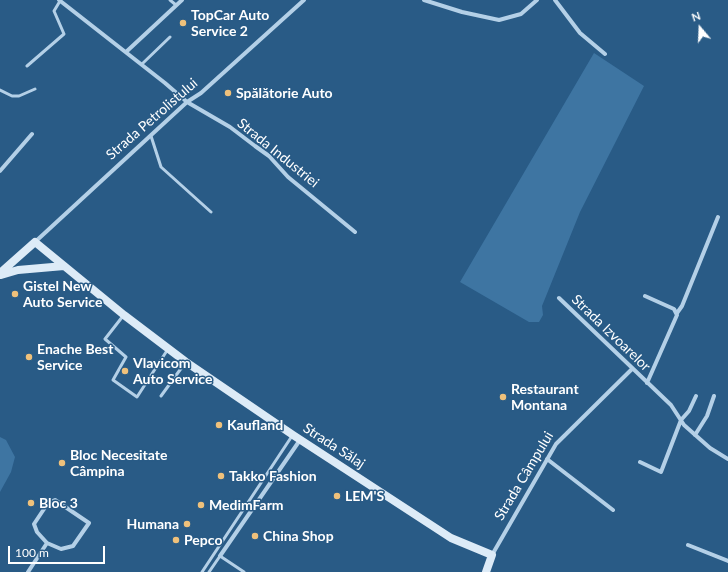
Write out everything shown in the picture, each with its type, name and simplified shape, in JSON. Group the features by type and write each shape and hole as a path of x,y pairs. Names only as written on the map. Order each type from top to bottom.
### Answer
{"street":[{"name":"Strada Industriei","path":"60,0 142,64 187,102 230,127 269,156 288,177 355,232"},
{"path":"126,52 182,0"},
{"name":"Strada Petrolistului","path":"0,274 187,102 201,94 304,0"},
{"path":"424,0 462,12 499,20 521,14 537,0"},
{"path":"555,0 580,33 605,54"},
{"path":"0,171 32,134"},
{"name":"Strada Izvoarelor","path":"647,383 677,313 682,306 718,217"},
{"name":"Strada Sălaj","path":"35,242 124,315 186,362 451,538 492,555"},
{"path":"0,274 18,270 64,266"},
{"path":"646,296 674,309 677,313"},
{"name":"Strada Izvoarelor","path":"559,298 632,369 671,404 681,420 695,435 710,448 727,458"},
{"name":"Strada Câmpului","path":"486,572 492,555 533,486 547,458 562,437 632,369"},
{"path":"640,462 661,472 681,420 690,411 696,396"},
{"path":"695,435 707,416 714,396"},
{"path":"220,556 297,437"},
{"path":"547,458 613,510"},
{"path":"55,500 89,523 73,546 61,549 47,544 37,532 34,524 48,503 55,500"},
{"path":"28,572 47,544"},
{"path":"688,545 728,561"}],"lane":[{"path":"27,66 64,34 54,11 60,0"},
{"path":"170,0 176,5"},
{"path":"142,64 170,37"},
{"path":"0,90 12,96 19,96 35,89"},
{"path":"150,136 161,167 211,212"},
{"path":"124,315 104,339 126,357 114,380 137,397 168,349"},
{"path":"162,396 186,362"},
{"path":"202,572 297,437"},
{"path":"209,572 220,556 244,572"}],"shaded area":[{"path":"594,53 644,86 580,212 542,306 543,315 539,322 529,322 460,282"},
{"path":"0,437 6,440 15,457 11,472 0,492"}],"place":[{"name":"TopCar Auto Service 2","path":"183,23"},
{"name":"Spălătorie Auto","path":"228,93"},
{"name":"Gistel New Auto Service","path":"15,294"},
{"name":"Enache Best Service","path":"29,357"},
{"name":"Vlavicom Auto Service","path":"125,371"},
{"name":"Restaurant Montana","path":"503,397"},
{"name":"Kaufland","path":"219,425"},
{"name":"Bloc Necesitate Câmpina","path":"62,463"},
{"name":"Takko Fashion","path":"221,476"},
{"name":"LEM'S","path":"337,496"},
{"name":"Bloc 3","path":"31,503"},
{"name":"MedimFarm","path":"201,505"},
{"name":"Humana","path":"187,524"},
{"name":"China Shop","path":"255,536"},
{"name":"Pepco","path":"176,540"}]}
